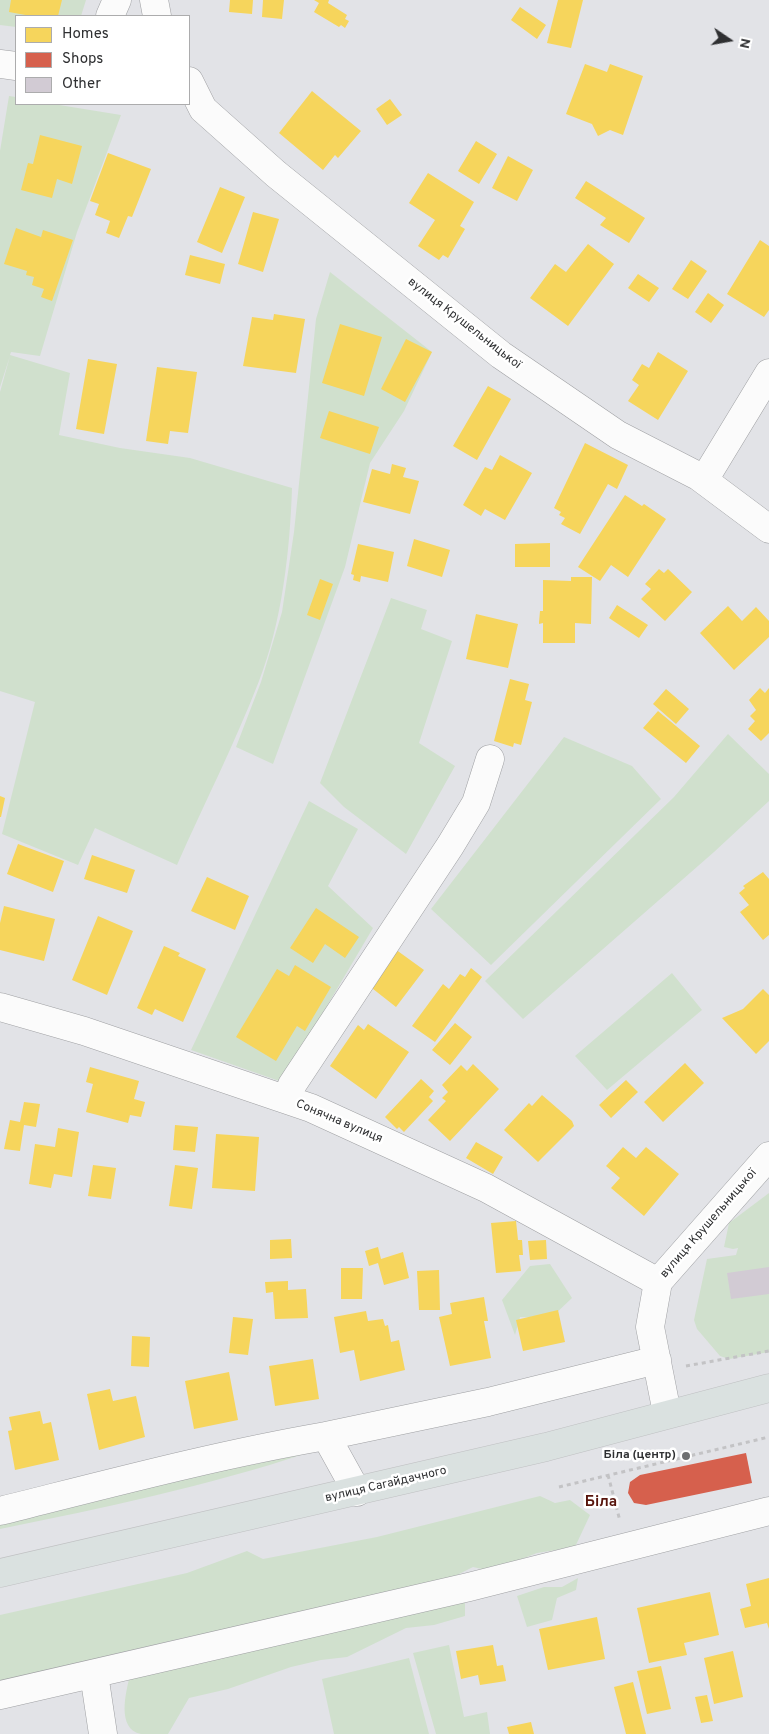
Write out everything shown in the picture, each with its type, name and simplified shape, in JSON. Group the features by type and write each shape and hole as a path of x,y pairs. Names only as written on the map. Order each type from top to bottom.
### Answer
{"main road":[{"name":"вулиця Сагайдачного","path":"0,1573 546,1447 667,1413 769,1388"}],"street":[{"path":"110,15 117,0"},
{"path":"154,0 157,15"},
{"path":"0,64 15,66"},
{"name":"вулиця Крушельницької","path":"190,86 194,106 501,354 618,435 704,480 769,529"},
{"path":"704,480 769,373"},
{"path":"286,1099 298,1077 450,846 476,803 490,759"},
{"name":"Сонячна вулиця","path":"0,1007 84,1032 312,1108 486,1188 658,1282"},
{"name":"вулиця Крушельницької","path":"667,1413 650,1327 658,1282 769,1156"},
{"path":"0,1511 149,1473 272,1445 326,1436 658,1366"},
{"path":"326,1436 357,1492"},
{"path":"0,1695 469,1587 769,1510"},
{"path":"94,1674 103,1734"}],"path":[{"path":"658,1366 769,1352"},
{"path":"559,1487 769,1437"},
{"path":"608,1475 627,1547"}],"green space":[{"path":"0,0 86,0 81,15 15,15 15,27 0,25"},
{"path":"9,96 15,97 15,105 59,105 121,115 77,232 40,356 11,352 10,355 70,373 59,435 120,448 190,458 292,488 287,561 279,611 267,659 240,727 177,865 95,828 78,865 2,834 35,702 0,691 0,392 10,356 0,387 0,151"},
{"path":"330,272 432,352 404,411 370,463 345,567 273,764 236,747 261,682 282,612 294,532 316,319"},
{"path":"391,598 427,610 421,629 452,641 419,743 455,766 406,854 344,807 320,783"},
{"path":"728,734 769,774 769,801 714,852 523,1019 485,981 674,797"},
{"path":"564,737 632,766 661,799 491,965 431,909"},
{"path":"309,801 358,829 328,886 373,928 282,1082 191,1050"},
{"path":"672,973 702,1010 607,1090 575,1056"},
{"path":"769,1193 769,1352 729,1359 720,1356 697,1329 694,1320 707,1259 736,1255 738,1248 724,1247 729,1223"},
{"path":"550,1264 572,1298 551,1318 520,1317 515,1335 502,1300 530,1266"},
{"path":"307,1453 194,1486 0,1529 0,1517"},
{"path":"540,1496 555,1503 570,1500 590,1515 575,1547 537,1553 491,1571 473,1567 453,1577 205,1643 196,1635 0,1681 0,1615 187,1573 247,1551 263,1559 377,1537"},
{"path":"578,1578 576,1590 557,1598 552,1620 527,1627 517,1596 544,1587 562,1587"},
{"path":"465,1601 465,1616 434,1625 406,1628 347,1657 321,1660 291,1667 228,1689 189,1698 168,1734 141,1734 133,1731 125,1718 125,1700 130,1675"},
{"path":"449,1645 464,1717 487,1712 490,1734 436,1734 413,1653"},
{"path":"409,1658 429,1734 334,1734 322,1679"}],"building: Homes":[{"path":"11,0 62,0 58,15 26,15 9,12"},
{"path":"230,0 253,0 252,14 229,12"},
{"path":"263,0 284,0 282,19 262,17"},
{"path":"314,0 329,0 328,3 347,15 345,19 349,21 345,28 341,25 339,27 314,12 319,3"},
{"path":"558,0 583,0 571,48 547,43"},
{"path":"520,7 546,25 537,39 511,20"},
{"path":"585,64 607,72 610,64 643,76 623,135 610,130 598,136 592,124 566,114"},
{"path":"312,91 361,131 338,158 335,155 323,170 279,133"},
{"path":"390,99 402,115 387,125 376,109"},
{"path":"40,135 82,146 72,184 57,179 52,198 21,190 28,163 33,164"},
{"path":"476,141 497,154 479,184 458,171"},
{"path":"108,153 151,169 132,217 128,216 119,238 106,233 110,221 95,215 99,204 90,201"},
{"path":"508,156 533,170 517,201 492,188"},
{"path":"428,173 474,202 460,226 465,229 448,258 443,255 439,260 418,246 435,220 409,203"},
{"path":"586,181 645,218 629,243 600,225 606,218 575,198"},
{"path":"220,187 245,197 222,253 197,242"},
{"path":"253,212 279,219 263,272 238,264"},
{"path":"16,228 41,237 43,230 73,240 52,301 41,297 44,289 32,285 34,277 26,275 27,271 4,264"},
{"path":"760,240 769,246 769,310 764,317 727,294"},
{"path":"588,244 614,264 568,326 530,298 555,264 566,272"},
{"path":"190,255 225,264 220,284 185,275"},
{"path":"691,260 707,271 688,299 672,289"},
{"path":"638,274 659,288 649,302 628,288"},
{"path":"708,293 724,305 711,323 695,312"},
{"path":"274,314 305,319 296,373 243,366 252,317 273,320"},
{"path":"340,324 382,337 364,396 322,383"},
{"path":"406,339 432,352 405,402 381,389"},
{"path":"658,352 688,371 658,420 628,401 639,385 632,380 642,364 649,368"},
{"path":"88,359 117,364 104,434 76,429"},
{"path":"157,367 197,372 188,433 170,431 168,444 146,441"},
{"path":"488,386 511,399 477,460 453,446"},
{"path":"329,411 379,427 370,454 320,438"},
{"path":"585,443 628,465 617,489 608,484 580,534 561,524 565,518 559,515 561,512 554,508"},
{"path":"500,455 532,473 505,520 485,509 481,516 463,505 485,467 492,470"},
{"path":"392,464 406,468 403,477 419,481 410,514 363,502 372,469 390,474"},
{"path":"625,495 642,506 644,504 666,519 628,577 611,565 600,581 578,567"},
{"path":"414,539 450,550 442,577 407,566"},
{"path":"550,543 550,567 515,567 515,544"},
{"path":"358,544 394,552 388,582 361,576 360,582 353,580 354,575 351,574"},
{"path":"659,569 664,573 668,569 692,592 665,621 641,599 651,589 645,584"},
{"path":"571,577 592,577 591,624 575,623 575,643 543,643 543,623 539,624 539,622 540,611 543,611 543,580 571,581"},
{"path":"320,579 333,584 320,620 307,615"},
{"path":"617,605 648,625 639,638 609,618"},
{"path":"728,606 742,621 756,607 769,621 769,637 734,670 700,633"},
{"path":"476,614 518,624 508,668 466,659"},
{"path":"510,679 529,684 525,700 532,702 521,745 514,743 513,747 494,741"},
{"path":"760,688 765,693 769,688 769,733 761,741 748,729 755,721 750,716 756,710 749,700"},
{"path":"666,689 689,709 676,724 653,704"},
{"path":"658,711 700,746 686,763 643,728"},
{"path":"0,796 5,798 1,817 0,817"},
{"path":"18,844 64,861 53,892 7,874"},
{"path":"92,855 135,870 127,893 84,879"},
{"path":"763,872 769,879 769,935 763,940 740,912 749,905 739,893 745,888 743,886"},
{"path":"207,877 249,896 235,930 191,911"},
{"path":"4,906 55,919 44,961 0,950 0,923"},
{"path":"316,908 359,937 345,958 325,944 313,963 290,948"},
{"path":"98,916 133,931 107,995 72,980"},
{"path":"164,946 180,953 178,956 206,969 183,1022 155,1009 152,1015 137,1008"},
{"path":"395,949 424,970 396,1007 368,985"},
{"path":"295,965 331,987 305,1031 297,1026 276,1061 236,1037 277,969 289,976"},
{"path":"471,968 482,977 435,1042 412,1026 443,984 449,989 460,974 465,977"},
{"path":"763,989 769,995 769,1041 756,1054 722,1018 743,1009"},
{"path":"455,1023 472,1037 450,1065 432,1050"},
{"path":"368,1024 409,1052 376,1099 330,1066 358,1025 364,1030"},
{"path":"685,1063 704,1083 663,1122 644,1102"},
{"path":"473,1064 499,1089 450,1141 428,1120 446,1101 442,1098 448,1092 442,1085 461,1065 467,1071"},
{"path":"90,1067 139,1081 134,1099 145,1102 141,1117 130,1115 128,1123 86,1112 93,1084 86,1082"},
{"path":"421,1079 434,1091 429,1097 433,1101 404,1132 399,1127 397,1129 385,1117"},
{"path":"626,1080 638,1092 611,1118 599,1105"},
{"path":"542,1095 572,1121 574,1126 538,1162 504,1130 529,1103 532,1106"},
{"path":"24,1102 40,1104 36,1127 24,1125 20,1151 4,1149 10,1120 20,1122"},
{"path":"175,1125 198,1127 195,1152 173,1150"},
{"path":"58,1128 79,1132 72,1177 54,1174 51,1188 29,1184 35,1144 55,1147"},
{"path":"216,1134 259,1137 255,1191 212,1188"},
{"path":"476,1142 503,1157 493,1174 466,1158"},
{"path":"623,1147 636,1158 646,1147 679,1174 644,1216 611,1188 620,1178 606,1166"},
{"path":"93,1165 116,1168 111,1199 88,1196"},
{"path":"175,1165 198,1168 192,1209 169,1206"},
{"path":"516,1221 518,1240 522,1240 523,1255 519,1255 521,1271 496,1273 491,1223"},
{"path":"291,1239 292,1258 270,1259 270,1240"},
{"path":"546,1240 547,1259 530,1260 528,1241"},
{"path":"378,1247 381,1259 403,1252 409,1278 384,1285 378,1263 369,1266 365,1251"},
{"path":"341,1268 363,1268 362,1299 341,1299"},
{"path":"439,1270 440,1310 419,1310 417,1271"},
{"path":"288,1281 288,1290 306,1289 308,1318 275,1319 273,1292 266,1293 265,1282"},
{"path":"484,1297 488,1321 484,1321 491,1358 450,1366 439,1317 452,1314 450,1303"},
{"path":"558,1310 565,1342 523,1351 516,1320"},
{"path":"366,1311 368,1321 383,1319 385,1326 388,1325 391,1342 399,1340 405,1370 360,1381 354,1350 340,1353 334,1317"},
{"path":"233,1317 253,1319 248,1355 229,1353"},
{"path":"132,1336 150,1337 149,1367 131,1366"},
{"path":"313,1359 319,1399 275,1406 269,1366"},
{"path":"229,1372 238,1420 194,1429 185,1381"},
{"path":"110,1389 113,1401 136,1396 145,1437 99,1450 87,1394"},
{"path":"40,1411 43,1424 51,1422 59,1460 15,1470 8,1431 12,1430 9,1417"},
{"path":"769,1578 769,1629 767,1623 745,1628 740,1609 751,1606 746,1584"},
{"path":"710,1592 719,1635 684,1643 687,1655 649,1663 637,1608"},
{"path":"597,1617 605,1659 548,1670 539,1629"},
{"path":"493,1645 497,1666 503,1665 506,1681 480,1685 478,1675 461,1679 456,1651"},
{"path":"733,1651 743,1697 714,1704 704,1658"},
{"path":"661,1666 671,1709 647,1714 637,1671"},
{"path":"633,1682 646,1734 626,1734 614,1687"},
{"path":"707,1695 713,1721 701,1723 695,1697"},
{"path":"531,1722 534,1734 509,1734 507,1727"}],"building: Shops":[{"path":"746,1453 752,1483 646,1505 634,1503 628,1493 630,1482 640,1475"}],"building: Other":[{"path":"769,1267 769,1294 731,1299 727,1273"}],"place":[{"name":"Біла (центр)","path":"686,1456"}],"district":[{"name":"Біла","path":"601,1503"}]}
